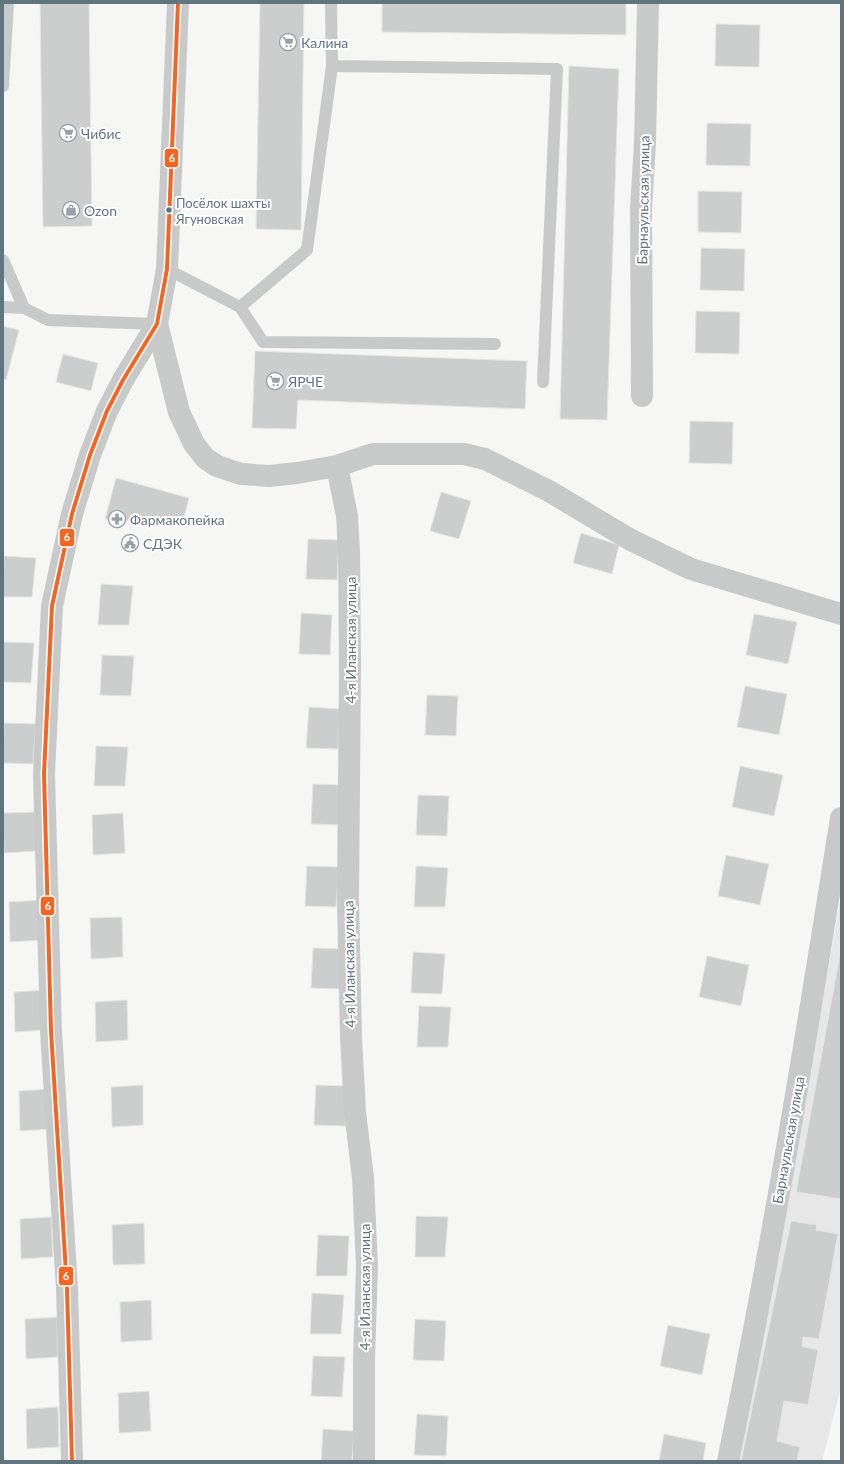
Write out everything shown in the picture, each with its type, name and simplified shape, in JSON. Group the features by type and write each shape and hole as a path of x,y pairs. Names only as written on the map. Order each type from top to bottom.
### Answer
{"street":[{"path":"72,1461 67,1289 51,1031 44,774 52,606 72,514 90,455 107,411 123,380 157,324 167,269 178,3"},
{"name":"Барнаульская улица","path":"642,396 641,209 645,143 648,3"},
{"path":"157,324 179,412 194,444 205,458 217,466 241,474 269,476 337,466 373,454 464,454 485,459 549,491 631,540 691,569 841,614"},
{"name":"4-я Иланская улица","path":"337,466 347,516 349,552 350,666 348,907 351,1037 355,1112 363,1178 367,1267 364,1361 364,1461"},
{"name":"Барнаульская улица","path":"728,1461 754,1338 841,818"}],"lane":[{"path":"3,86 8,3"},
{"path":"240,307 307,250 332,66 331,3"},
{"path":"332,66 557,69 542,382"},
{"path":"3,260 24,308"},
{"path":"167,269 240,307 263,342 495,344"},
{"path":"3,307 24,308 48,320 157,324"}],"shaded area":[{"path":"841,896 841,1386 822,1461 733,1461 785,1216"}],"building":[{"path":"40,3 89,3 92,226 43,227"},
{"path":"260,3 304,3 301,230 256,229"},
{"path":"382,3 626,3 626,35 382,32"},
{"path":"716,24 760,25 759,67 715,66"},
{"path":"569,66 619,69 607,420 560,419"},
{"path":"707,123 751,124 750,166 706,165"},
{"path":"698,191 742,192 741,233 698,232"},
{"path":"701,248 745,249 744,291 700,290"},
{"path":"696,311 740,312 739,354 695,353"},
{"path":"3,326 19,330 6,380 3,379"},
{"path":"255,351 527,361 525,409 298,400 296,429 252,428"},
{"path":"63,354 98,363 91,391 56,382"},
{"path":"690,421 733,422 732,464 689,463"},
{"path":"116,478 189,498 182,525 105,519"},
{"path":"441,492 471,501 459,539 430,531"},
{"path":"581,533 619,545 612,574 573,563"},
{"path":"308,539 339,540 337,580 306,579"},
{"path":"4,556 36,558 32,597 3,597"},
{"path":"101,584 133,586 129,625 98,625"},
{"path":"301,613 332,615 330,655 299,654"},
{"path":"754,614 797,622 788,664 746,655"},
{"path":"3,642 34,643 31,683 3,682"},
{"path":"102,655 134,656 131,696 100,695"},
{"path":"745,686 787,694 779,735 737,727"},
{"path":"427,695 458,696 456,736 425,735"},
{"path":"309,707 340,709 338,749 306,748"},
{"path":"4,723 36,724 33,764 3,763"},
{"path":"96,746 128,747 125,786 94,786"},
{"path":"740,766 783,775 774,816 732,807"},
{"path":"313,784 345,785 342,825 311,824"},
{"path":"418,795 449,796 447,836 416,835"},
{"path":"35,812 36,851 4,853 3,813"},
{"path":"123,813 125,853 93,855 92,815"},
{"path":"726,855 769,864 760,905 718,896"},
{"path":"307,866 339,867 336,907 305,906"},
{"path":"416,866 448,868 445,907 414,907"},
{"path":"41,900 42,940 10,942 9,902"},
{"path":"122,917 123,957 91,959 90,918"},
{"path":"313,948 344,949 341,989 311,988"},
{"path":"841,949 841,1199 796,1192"},
{"path":"413,952 445,954 442,994 411,993"},
{"path":"707,956 749,965 741,1006 699,997"},
{"path":"46,990 47,1030 15,1032 14,992"},
{"path":"127,1000 128,1040 96,1042 95,1002"},
{"path":"419,1006 451,1007 448,1047 417,1047"},
{"path":"143,1085 143,1125 112,1127 111,1087"},
{"path":"316,1085 347,1086 345,1126 314,1125"},
{"path":"50,1089 51,1129 20,1131 19,1091"},
{"path":"416,1216 448,1217 445,1257 415,1257"},
{"path":"51,1217 53,1257 21,1259 20,1219"},
{"path":"791,1221 817,1225 816,1230 838,1234 819,1339 803,1337 802,1346 818,1350 808,1405 784,1401 777,1441 800,1447 797,1461 741,1461"},
{"path":"144,1223 145,1264 113,1265 112,1225"},
{"path":"318,1235 349,1236 347,1276 316,1276"},
{"path":"312,1293 344,1295 341,1334 310,1334"},
{"path":"151,1300 152,1340 121,1342 120,1302"},
{"path":"57,1317 58,1357 26,1359 25,1319"},
{"path":"415,1319 446,1321 444,1361 413,1360"},
{"path":"668,1325 710,1334 702,1375 660,1366"},
{"path":"313,1356 345,1357 342,1397 311,1396"},
{"path":"149,1391 151,1431 119,1433 118,1393"},
{"path":"58,1407 59,1447 27,1449 26,1409"},
{"path":"417,1414 448,1416 446,1456 414,1455"},
{"path":"323,1429 354,1431 352,1461 321,1461"},
{"path":"664,1434 706,1443 703,1461 659,1461"}],"transit line":[{"name":"6","path":"72,1461 67,1289 51,1031 44,774 52,606 72,514 90,455 107,411 123,380 157,324 167,269 178,3"}],"place":[{"name":"Калина","path":"288,42"},
{"name":"Чибис","path":"68,133"},
{"name":"Ozon","path":"71,210"},
{"name":"Посёлок шахты Ягуновская","path":"169,210"},
{"name":"ЯРЧЕ","path":"275,381"},
{"name":"Фармакопейка","path":"117,519"},
{"name":"СДЭК","path":"130,543"}]}
